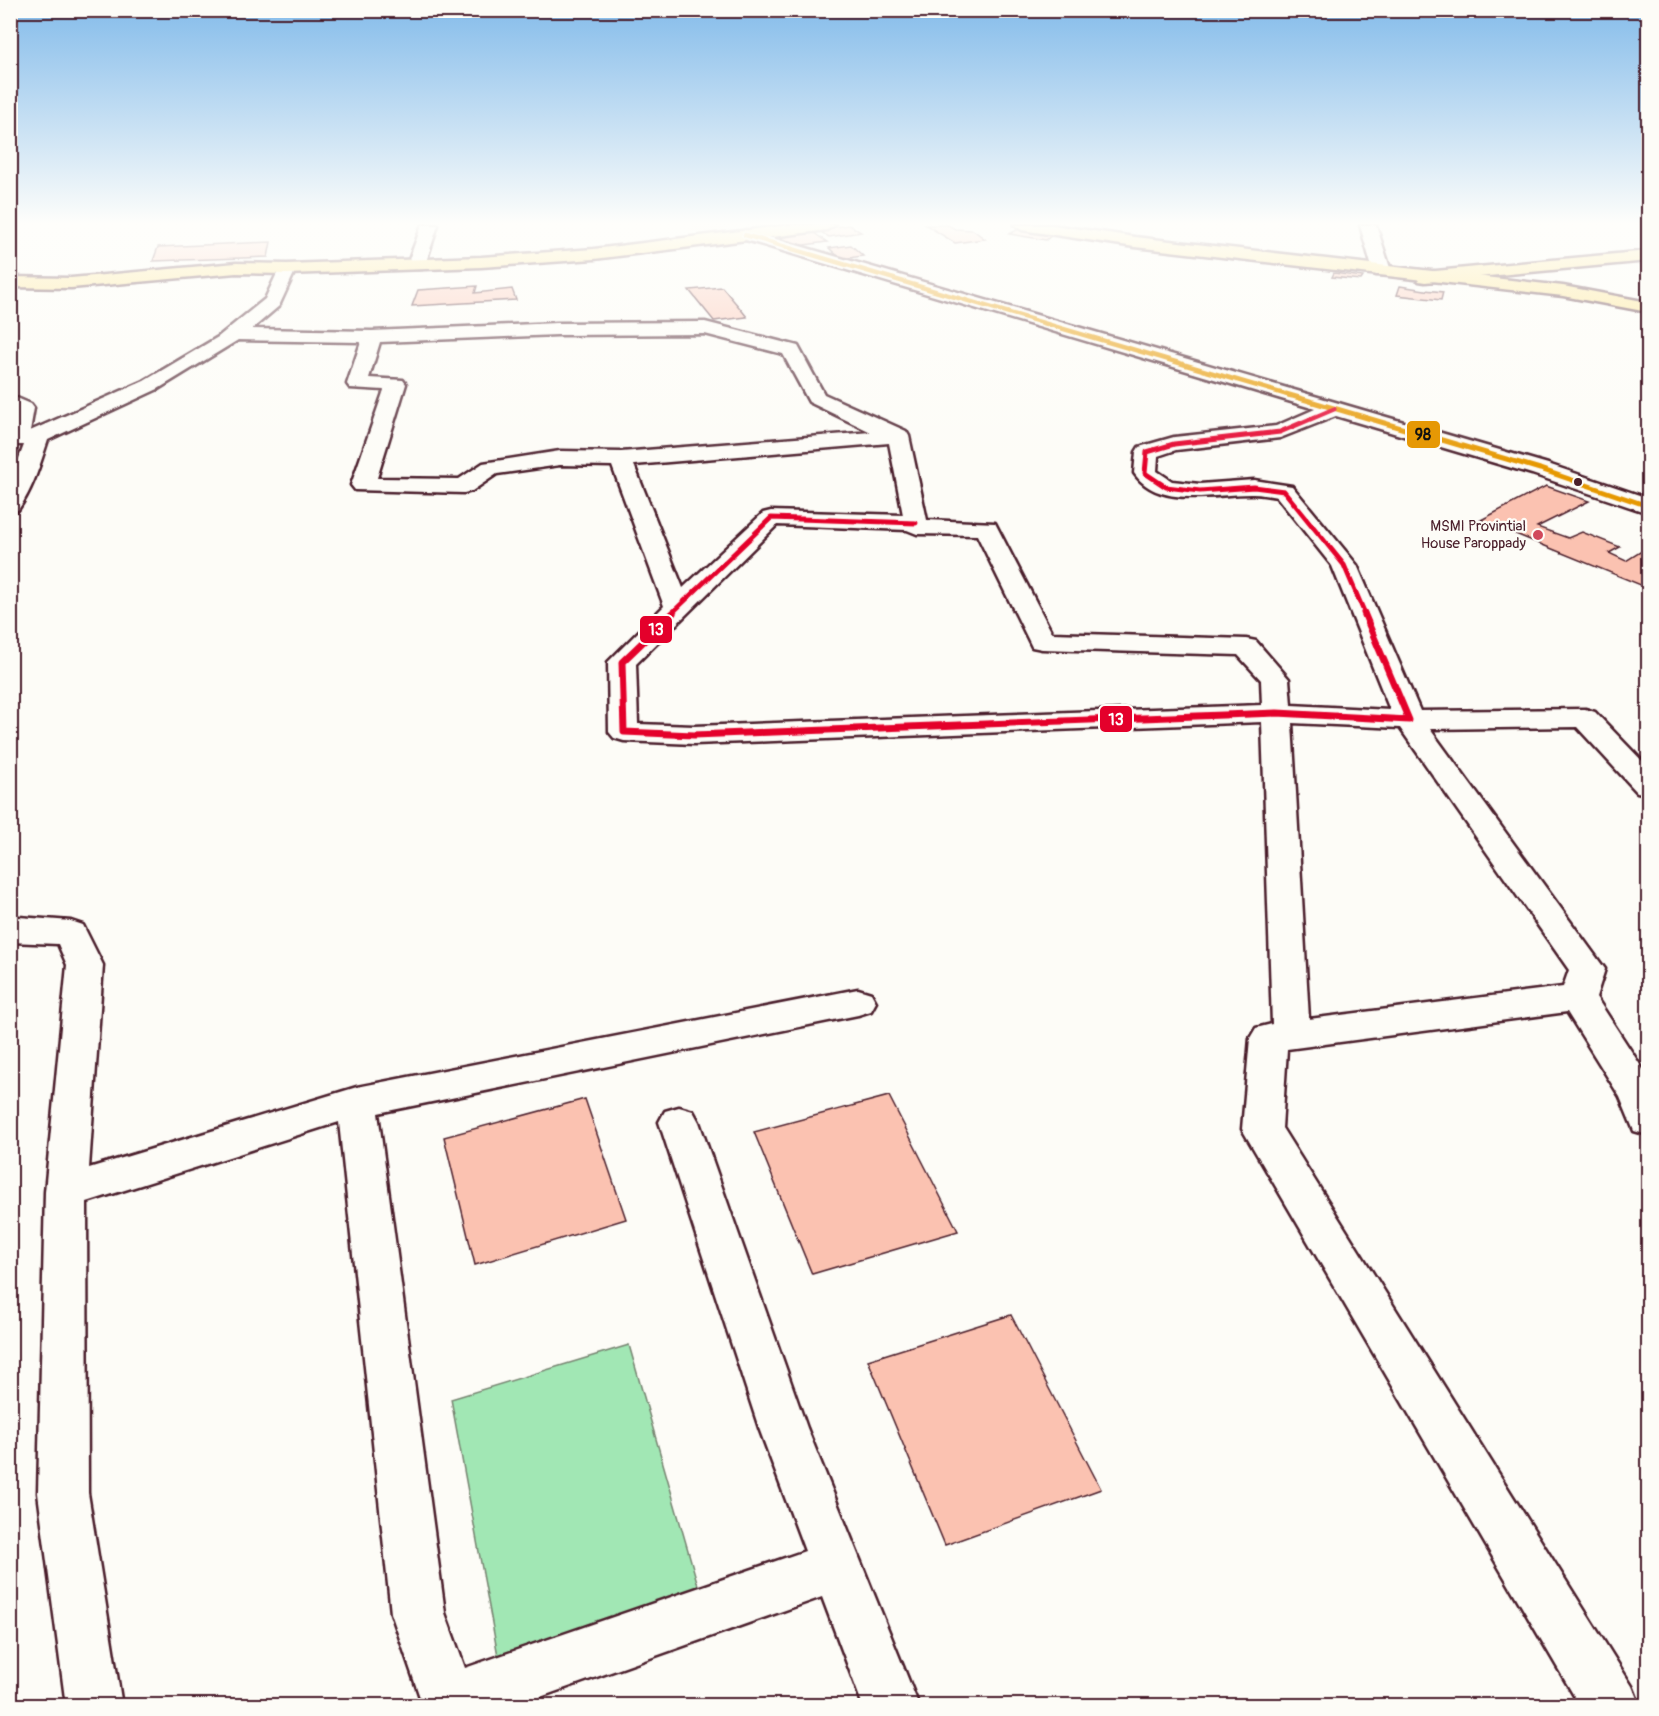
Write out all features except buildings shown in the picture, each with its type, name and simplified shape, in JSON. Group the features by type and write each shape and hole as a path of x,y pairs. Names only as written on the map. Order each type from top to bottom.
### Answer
{"street":[{"path":"22,439 151,385 233,334 269,305"},
{"path":"982,305 1540,470 1648,506"},
{"path":"233,334 372,337 557,329 705,328 791,350 816,398 898,435"},
{"path":"372,337 357,384 396,384 363,486 464,486 491,468 560,458 621,459 898,435"},
{"path":"10,401 24,408 23,480 10,505"},
{"path":"1334,409 1280,432 1174,444 1147,452 1145,473 1166,487 1178,489 1200,491 1254,487 1284,491 1344,565 1409,720 1587,969 1577,998"},
{"path":"898,435 917,527 986,528 1042,641 1246,647 1275,679 1291,1035"},
{"path":"621,459 678,608"},
{"path":"916,523 771,518 622,662 624,732 694,735 1277,713 1409,720 1585,718 1648,785"},
{"path":"10,930 71,933 85,965 66,1192 63,1493 94,1706"},
{"path":"1577,998 1269,1038 1262,1129 1612,1706"},
{"path":"1577,998 1645,1102"},
{"path":"66,1192 357,1102 858,1002"},
{"path":"357,1102 417,1613 450,1703 837,1566"},
{"path":"679,1122 783,1428 891,1706"}],"green space":[{"path":"629,1345 712,1634 507,1705 451,1399"}],"transit line":[{"name":"98","path":"983,305 1540,469 1648,506"},
{"name":"13","path":"916,523 771,518 622,662 624,732 694,735 1277,713 1409,720 1344,565 1284,491 1254,487 1200,491 1166,487 1145,473 1147,452 1174,444 1280,432 1334,409"}],"place":[{"name":"MSMI Provintial House Paroppady","path":"1538,535"}]}
